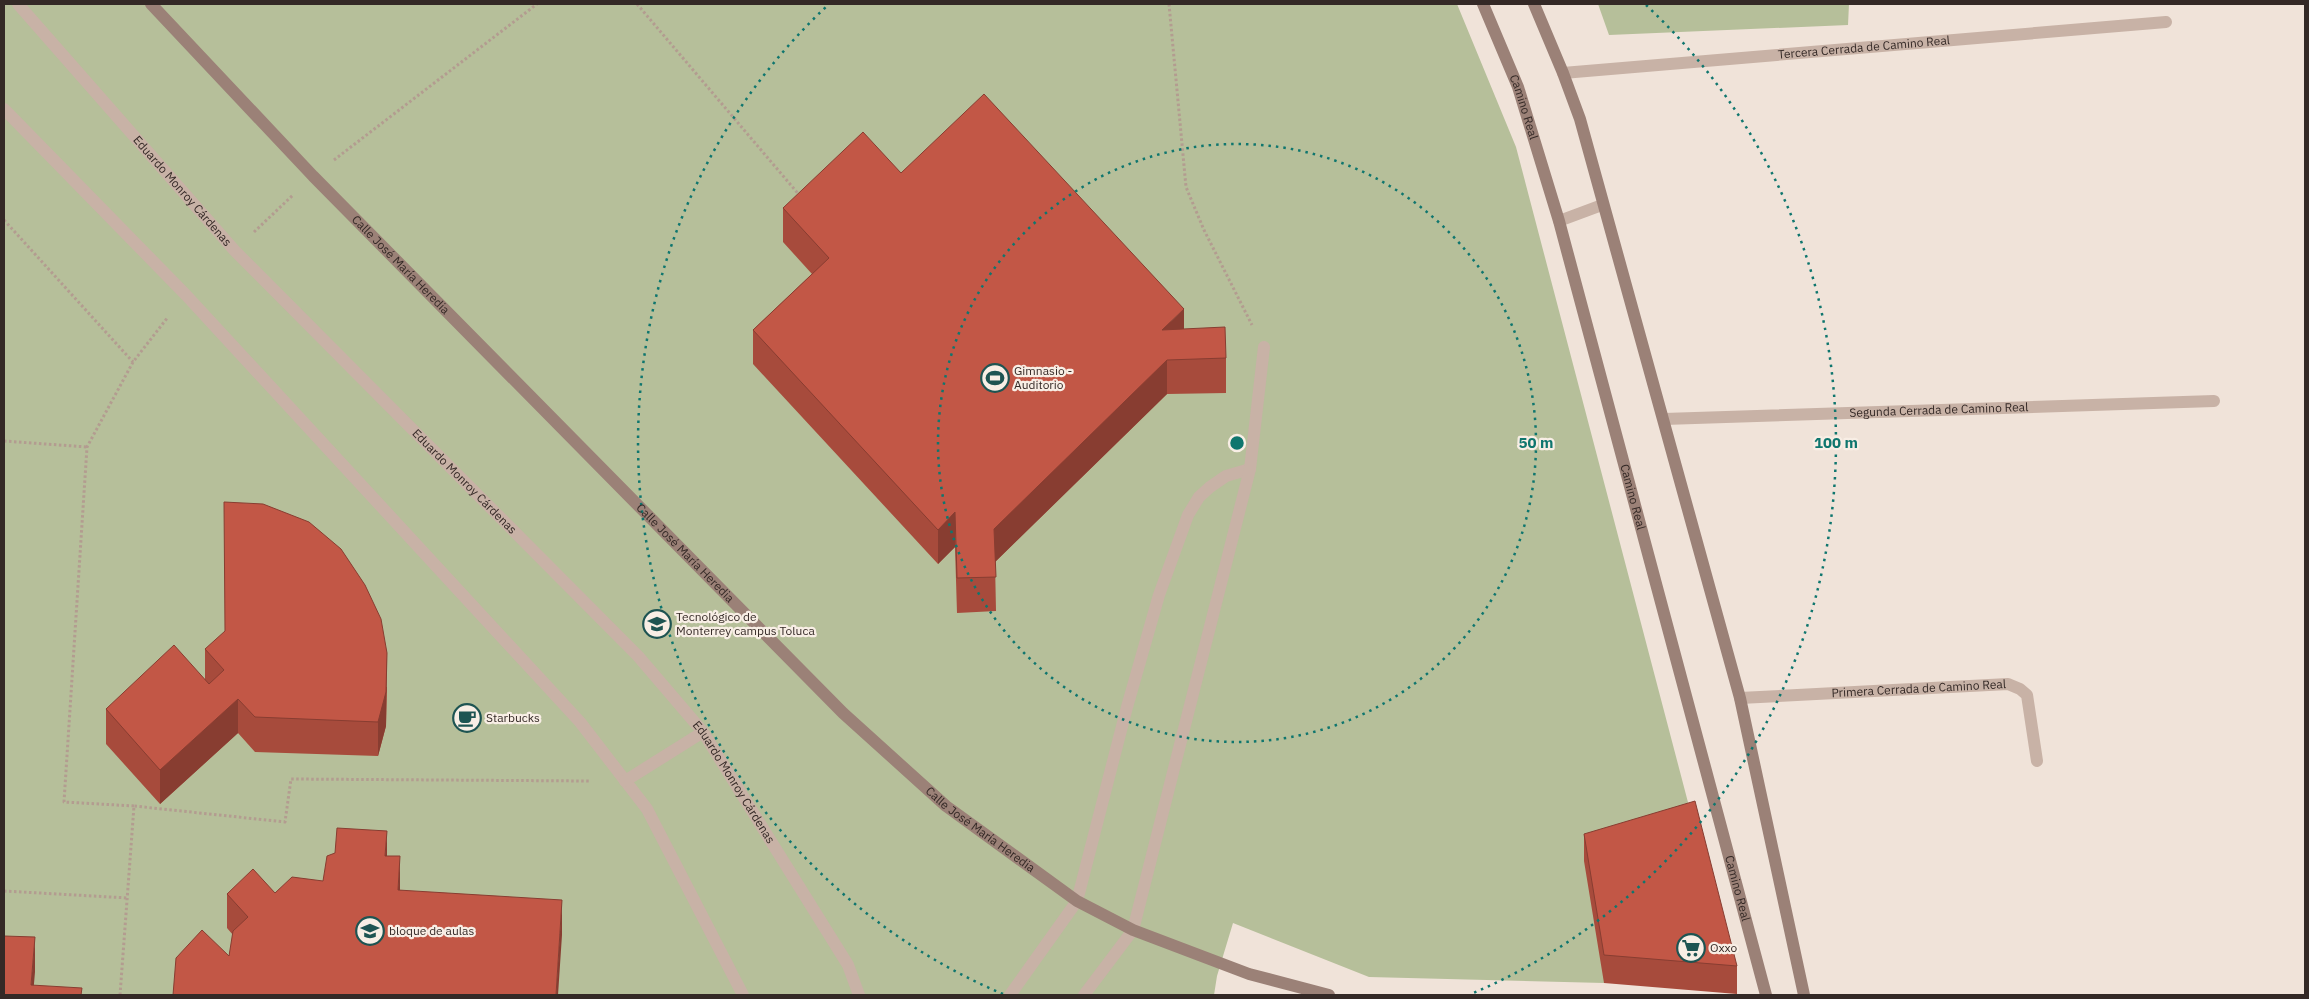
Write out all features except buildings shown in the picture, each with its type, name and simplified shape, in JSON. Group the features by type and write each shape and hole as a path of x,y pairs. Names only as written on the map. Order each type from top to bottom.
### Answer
{"main road":[{"name":"Calle José María Heredia","path":"151,4 313,176 843,712 946,806 1077,901 1133,930 1249,974 1329,995"},
{"name":"Camino Real","path":"1483,4 1518,87 1559,221 1766,995"},
{"path":"1534,4 1580,119 1602,204 1664,419 1740,698 1804,995"}],"street":[{"name":"Eduardo Monroy Cárdenas","path":"18,4 235,251 638,656 703,732 848,965 859,995"},
{"name":"Tercera Cerrada de Camino Real","path":"1563,73 2166,22"},
{"path":"4,109 186,294 580,722 647,809 743,995"},
{"path":"1559,221 1602,204"},
{"path":"1084,995 1133,930 1250,469 1264,347"},
{"name":"Segunda Cerrada de Camino Real","path":"1664,419 2214,401"},
{"path":"1010,995 1077,901 1130,698 1160,595 1188,515 1210,487 1226,476 1250,469"},
{"name":"Primera Cerrada de Camino Real","path":"1740,698 2008,684 2020,689 2027,695 2037,761"},
{"path":"625,781 703,732"}],"path":[{"path":"235,251 313,176 537,4"},
{"path":"637,4 802,198"},
{"path":"1169,4 1186,187 1204,230 1264,347"},
{"path":"4,220 133,362"},
{"path":"186,294 133,362 87,447 64,802 134,806 286,822 291,779 625,781"},
{"path":"4,441 87,447"},
{"path":"120,995 134,806"},
{"path":"4,891 128,898"}],"green space":[{"name":"Tecnológico de Monterrey campus Toluca","path":"4,4 1457,4 1516,147 1695,829 1604,983 1369,977 1233,923 1217,976 1214,995 4,995"},
{"path":"1598,4 1849,4 1848,25 1609,35"}],"place":[{"name":"Gimnasio - Auditorio","path":"995,378"},
{"name":"Tecnológico de Monterrey campus Toluca","path":"657,624"},
{"name":"Starbucks","path":"467,718"},
{"name":"bloque de aulas","path":"370,931"},
{"name":"Oxxo","path":"1691,948"}]}
